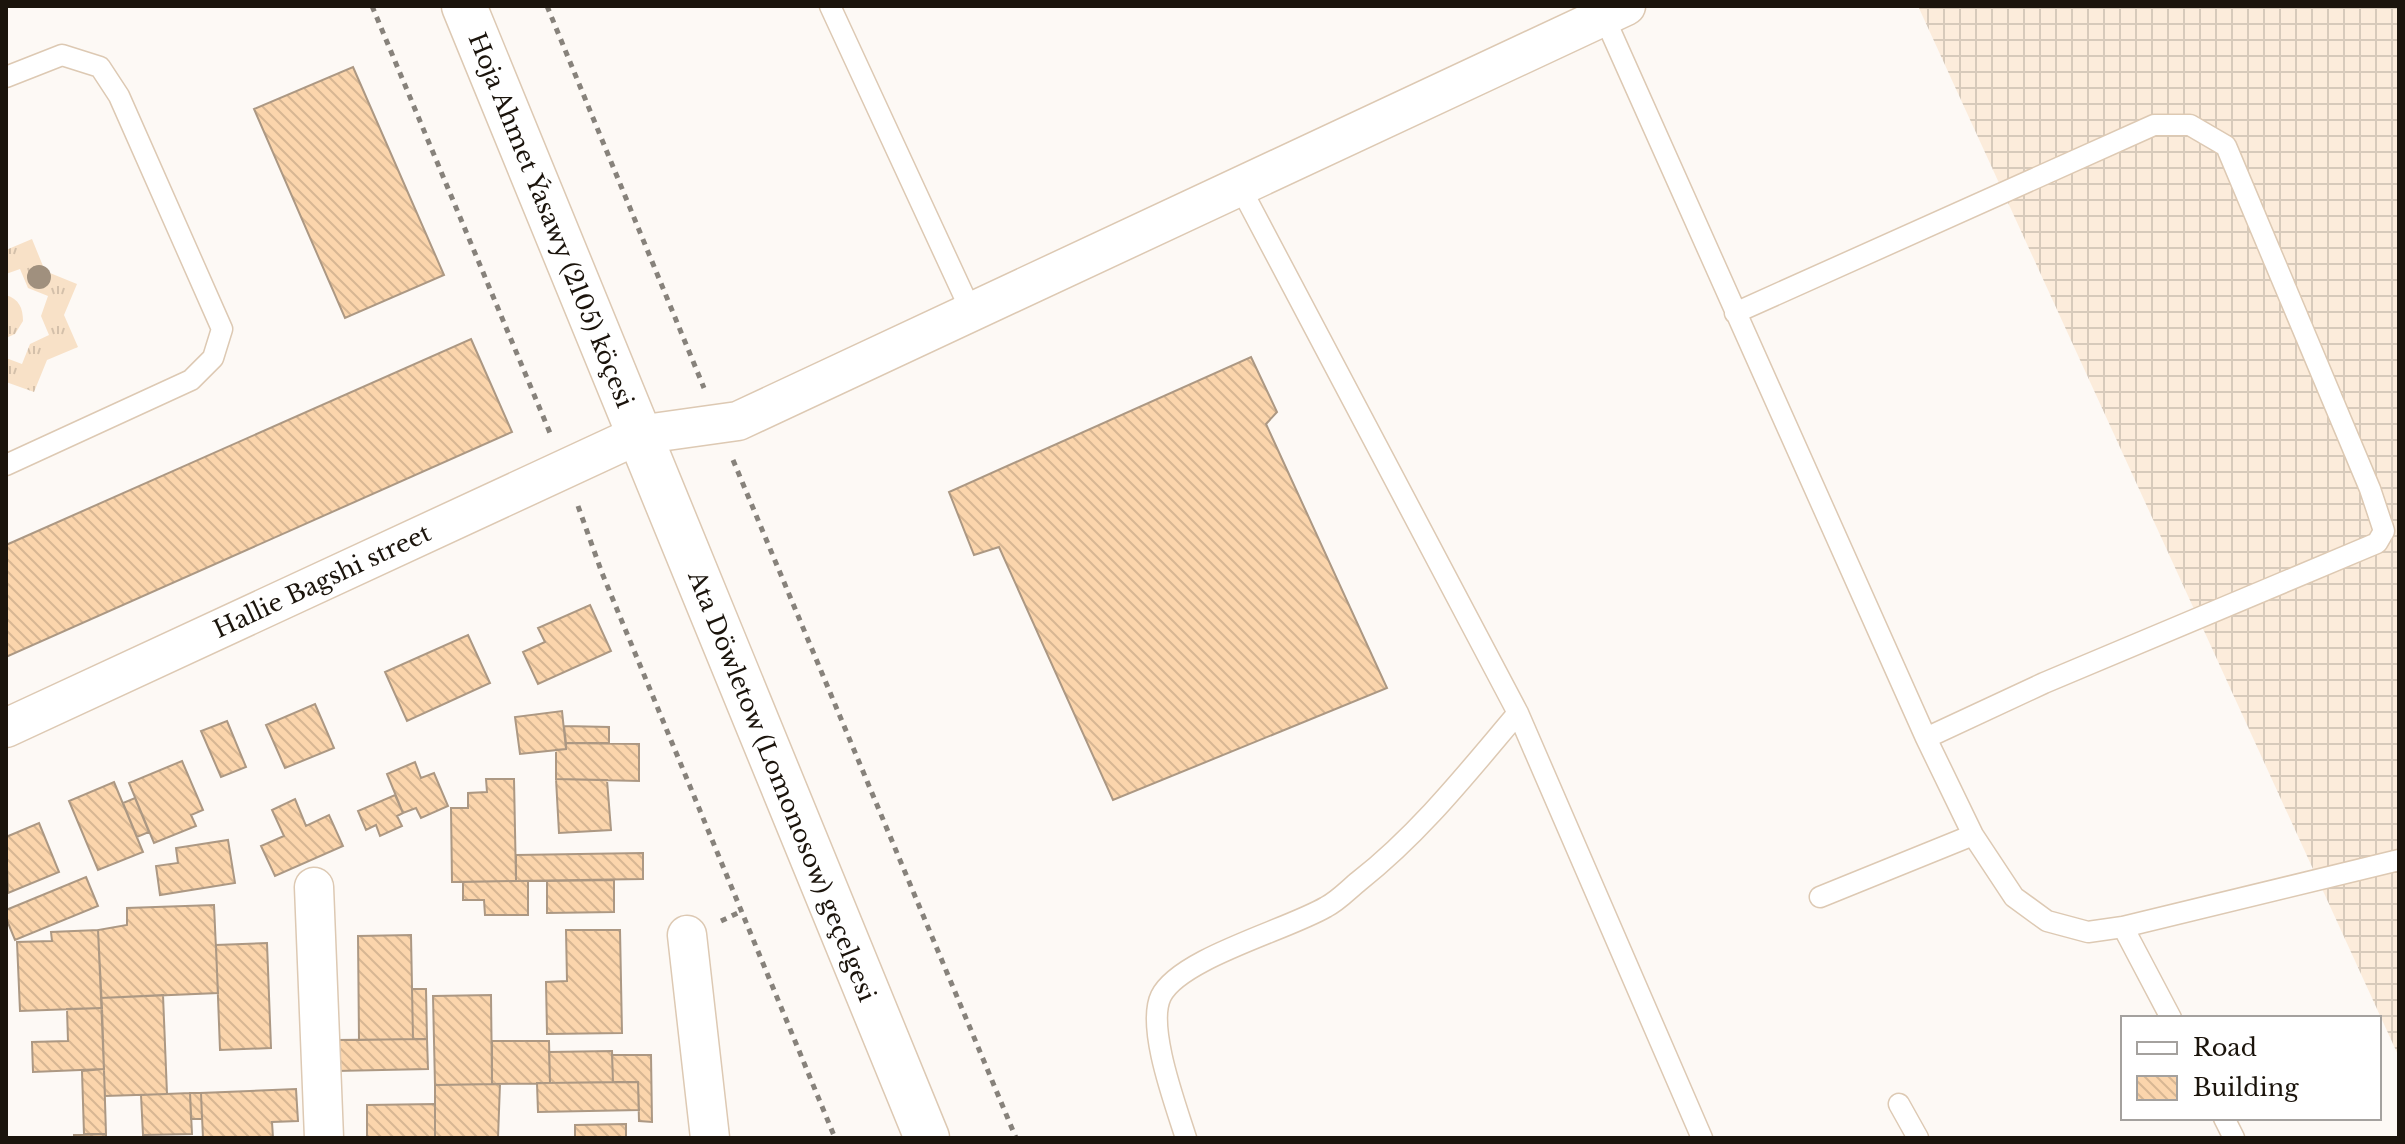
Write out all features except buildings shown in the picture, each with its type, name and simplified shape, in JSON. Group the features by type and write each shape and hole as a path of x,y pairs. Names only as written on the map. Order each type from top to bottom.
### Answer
{"street":[{"name":"Hoja Ahmet Ýasawy (2105) köçesi","path":"464,6 638,435"},
{"name":"Hallie Bagshi street","path":"6,728 638,435 738,421 1610,9"},
{"name":"Ata Döwletow (Lomonosow) geçelgesi","path":"638,435 927,1138"},
{"path":"314,887 324,1138"},
{"path":"687,935 710,1138"}],"lane":[{"path":"830,6 971,311"},
{"path":"1610,9 1735,313 1926,738 1973,835 2014,897 2047,921 2088,932 2123,927 2399,860"},
{"path":"6,77 62,55 100,67 119,96 222,329 213,358 191,380 6,465"},
{"path":"1735,313 2154,125 2190,125 2226,146 2370,489 2384,531 2377,543 2044,683 1926,738"},
{"path":"1239,185 1518,713 1702,1138"},
{"path":"1186,1138 1167,1079 1156,1027 1160,997 1175,979 1202,962 1327,907 1385,861 1438,807 1518,713"},
{"path":"1820,897 1973,835"},
{"path":"2123,927 2170,1016"},
{"path":"1899,1104 1918,1138"},
{"path":"2225,1120 2234,1138"}],"path":[{"path":"372,6 565,468 602,573 835,1138"},
{"path":"547,6 1016,1138"}],"shaded area":[{"path":"1918,6 2399,6 2399,1057"}],"green space":[{"path":"32,239 45,271 77,284 64,315 78,347 47,360 34,392 6,382 6,358 22,364 30,344 49,335 41,316 48,296 28,288 20,269 6,274 6,250"},
{"path":"6,295 19,305 23,321 15,334 6,338"}]}
